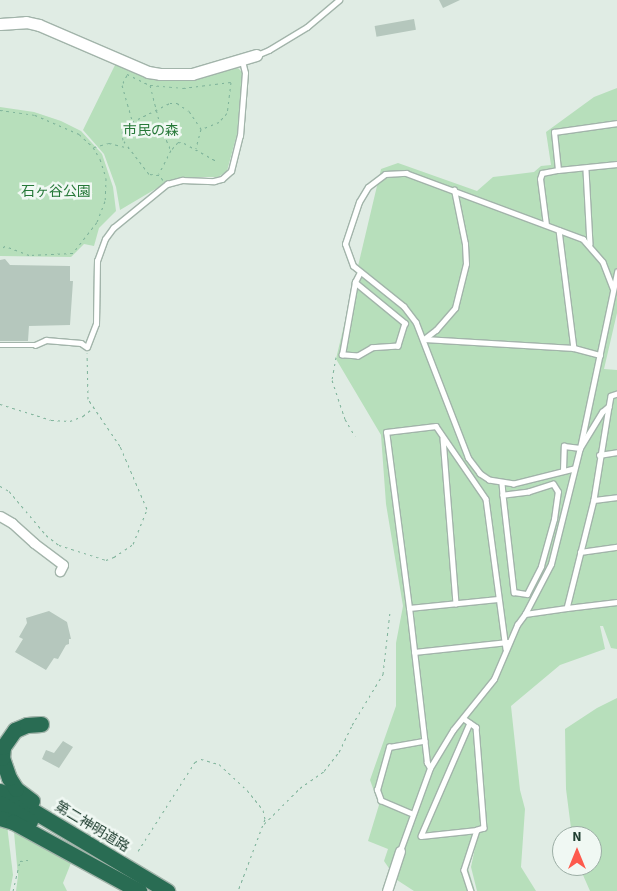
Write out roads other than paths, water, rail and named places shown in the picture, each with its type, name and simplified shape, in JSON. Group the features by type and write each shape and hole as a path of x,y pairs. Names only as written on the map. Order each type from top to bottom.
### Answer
{"highway":[{"path":"0,728 28,715"},
{"path":"41,724 27,725 15,730 3,748 2,758 9,778 50,821"},
{"name":"第二神明道路","path":"0,791 50,821 147,891"},
{"name":"第二神明道路","path":"0,803 122,874 167,891"},
{"path":"0,818 13,822 122,874 139,891"}],"street":[{"path":"0,24 26,22 39,25 129,69 148,72 192,74 242,61 256,55"},
{"path":"0,516 64,564 60,571"},
{"path":"387,891 400,851"}],"lane":[{"path":"256,55 269,50 306,27 339,0"},
{"path":"0,345 34,345 46,340 81,343 87,347 96,324 97,261 105,239 112,228 167,184 182,180 214,181 222,179 231,171 240,136 245,73 242,61"},
{"path":"558,170 554,132 617,123"},
{"path":"546,225 540,179 542,173 617,164"},
{"path":"586,170 590,244"},
{"path":"574,469 563,470 529,482 502,484 489,480 480,474 468,458 424,339 416,323 404,307 353,266 345,244 358,202 368,186 385,174 406,172 583,239 590,244 603,262 613,288"},
{"path":"424,339 436,330 455,308 466,264 465,244 454,190"},
{"path":"559,230 574,348"},
{"path":"355,282 405,323 398,346 372,348 358,356 342,355 355,282 360,272"},
{"path":"400,851 430,768 463,718 494,679 508,642 551,564 580,448 617,272"},
{"path":"424,339 574,348 600,355"},
{"path":"567,608 594,500 599,455 611,396 617,394"},
{"path":"580,448 602,412 609,407"},
{"path":"430,768 427,763 424,741 386,432 436,426 486,498 498,599 508,642"},
{"path":"443,437 456,603"},
{"path":"563,470 564,446 580,448"},
{"path":"599,455 617,452"},
{"path":"502,484 503,495 514,592 527,594 541,566 554,519 558,492 553,484 528,492 503,495"},
{"path":"594,500 617,497"},
{"path":"580,552 617,547"},
{"path":"409,608 498,599"},
{"path":"525,614 617,602"},
{"path":"414,652 508,642"},
{"path":"463,718 470,722 476,727 484,828 421,836 470,722"},
{"path":"412,814 381,801 377,790 389,747 424,741"},
{"path":"471,891 464,870 477,830"}],"park label":[{"name":"市民の森","path":"151,131"},
{"name":"石ヶ谷公園","path":"56,192"}]}
